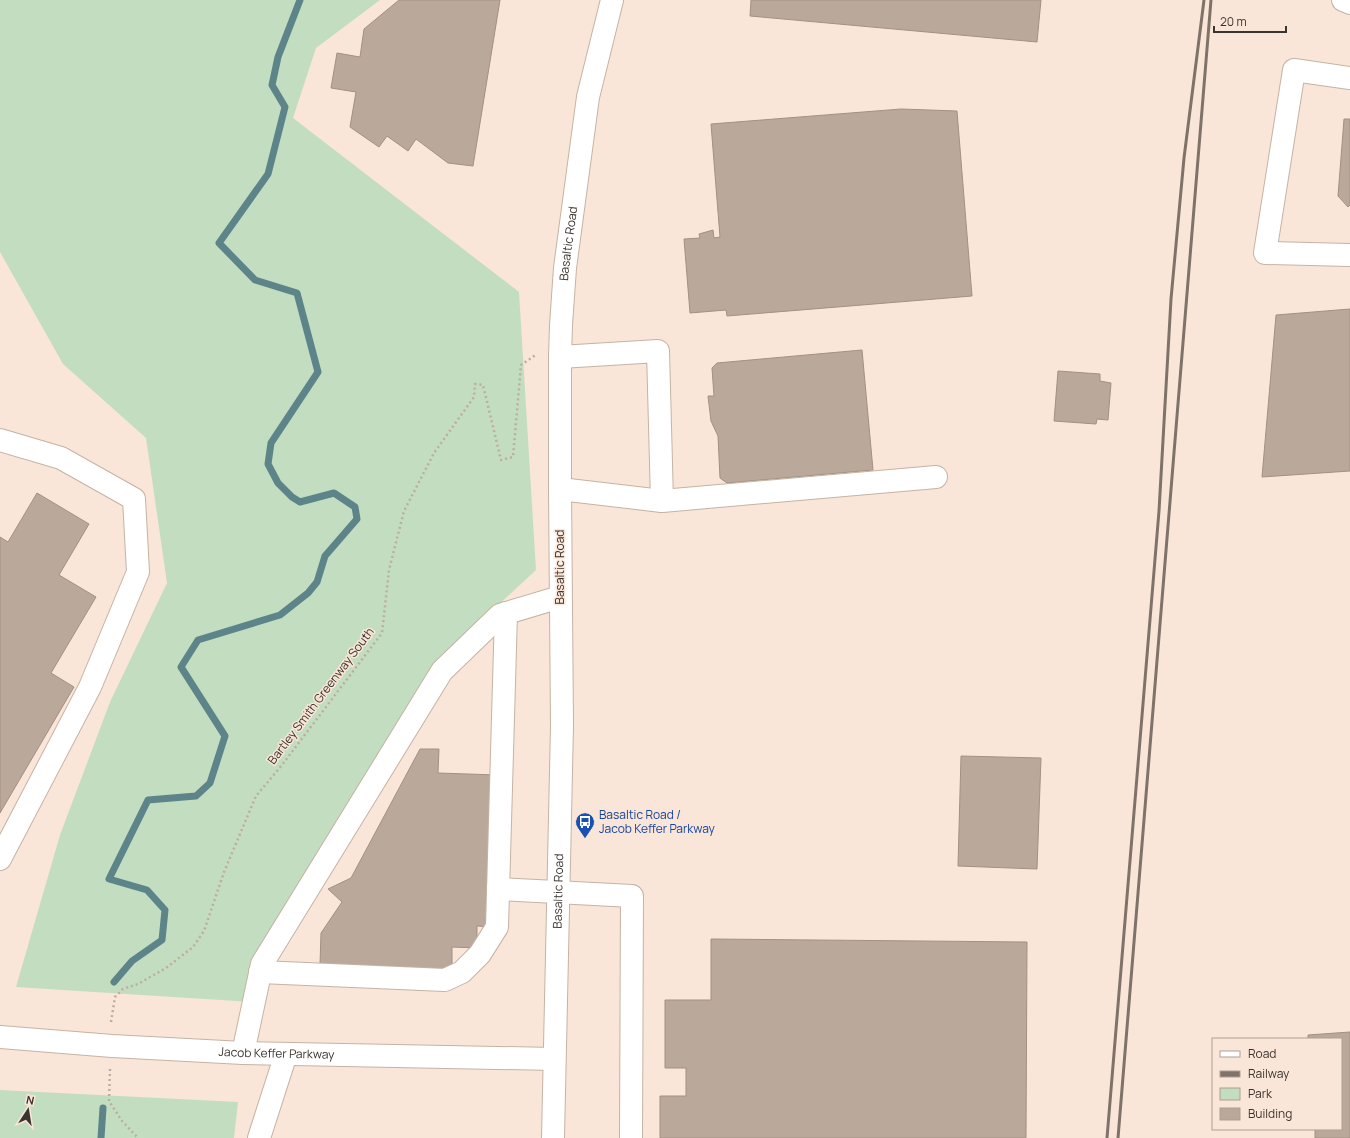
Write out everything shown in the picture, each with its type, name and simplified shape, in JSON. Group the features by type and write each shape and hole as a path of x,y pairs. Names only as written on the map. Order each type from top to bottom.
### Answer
{"street":[{"name":"Basaltic Road","path":"553,1138 562,725 560,489 550,355 565,268 588,97 612,0"},
{"path":"1343,0 1350,3"},
{"path":"1350,78 1294,70 1265,253 1350,255"},
{"path":"550,355 658,351 662,501"},
{"path":"0,440 61,458 134,499 138,572 90,686 0,859"},
{"path":"560,489 662,501 936,477"},
{"path":"243,1053 262,964 442,671 500,615 560,598"},
{"path":"260,972 444,980 462,972 480,954 497,927 506,613"},
{"path":"498,889 632,896 631,1138"},
{"name":"Jacob Keffer Parkway","path":"0,1037 112,1046 243,1053 554,1059"},
{"path":"259,1138 286,1054"}],"path":[{"name":"Bartley Smith Greenway South","path":"111,1022 115,997 123,989 138,984 166,968 193,947 204,931 224,872 256,796 282,765 382,633 389,570 404,510 434,453 474,397 475,384 483,384 501,460 513,457 521,365 550,355"},
{"path":"110,1066 109,1102 122,1121 138,1138"}],"green space":[{"path":"0,0 380,0 316,48 293,118 519,292 536,570 453,647 252,1002 16,987 60,835 110,702 167,583 146,438 63,364 0,252"},
{"path":"0,1090 238,1102 234,1138 0,1138"}],"building":[{"path":"399,0 500,0 473,166 448,163 416,139 408,151 387,136 379,147 350,127 356,92 331,88 337,53 360,57 364,29"},
{"path":"751,0 1041,0 1037,42 750,16"},
{"path":"901,109 957,111 972,296 727,316 726,310 690,313 684,239 700,238 699,234 713,230 714,238 720,237 711,124"},
{"path":"1344,119 1350,119 1350,205 1348,207 1338,196"},
{"path":"1350,309 1350,471 1262,477 1276,315"},
{"path":"862,350 873,470 727,483 720,478 718,436 711,421 708,396 714,396 712,368 717,363"},
{"path":"1058,371 1100,374 1100,381 1111,383 1108,420 1097,419 1096,424 1054,421"},
{"path":"37,493 89,524 59,575 96,597 51,673 74,687 0,813 0,537 8,542"},
{"path":"420,749 439,749 438,773 497,775 491,927 477,926 477,948 452,947 452,970 320,965 321,933 342,902 328,889 351,878"},
{"path":"961,756 1041,758 1037,869 958,866"},
{"path":"711,939 1027,942 1026,1138 660,1138 660,1096 686,1096 686,1068 665,1068 665,1000 711,1000"},
{"path":"1350,1032 1350,1138 1315,1138 1315,1130 1342,1130 1342,1038 1308,1038 1308,1035"}],"waterway":[{"path":"114,982 132,961 162,940 165,910 147,890 109,879 148,800 196,796 210,783 225,736 181,667 198,640 280,615 308,593 317,582 325,556 357,519 355,507 334,493 300,502 292,497 278,483 268,464 271,443 318,372 297,293 255,280 219,243 268,174 285,107 272,85 278,57 300,0"},
{"path":"101,1138 103,1108"}],"railway":[{"path":"1107,1138 1159,511 1171,299 1184,158 1204,0"},
{"path":"1118,1138 1211,0"}],"place":[{"name":"Basaltic Road / Jacob Keffer Parkway","path":"585,839"}]}
